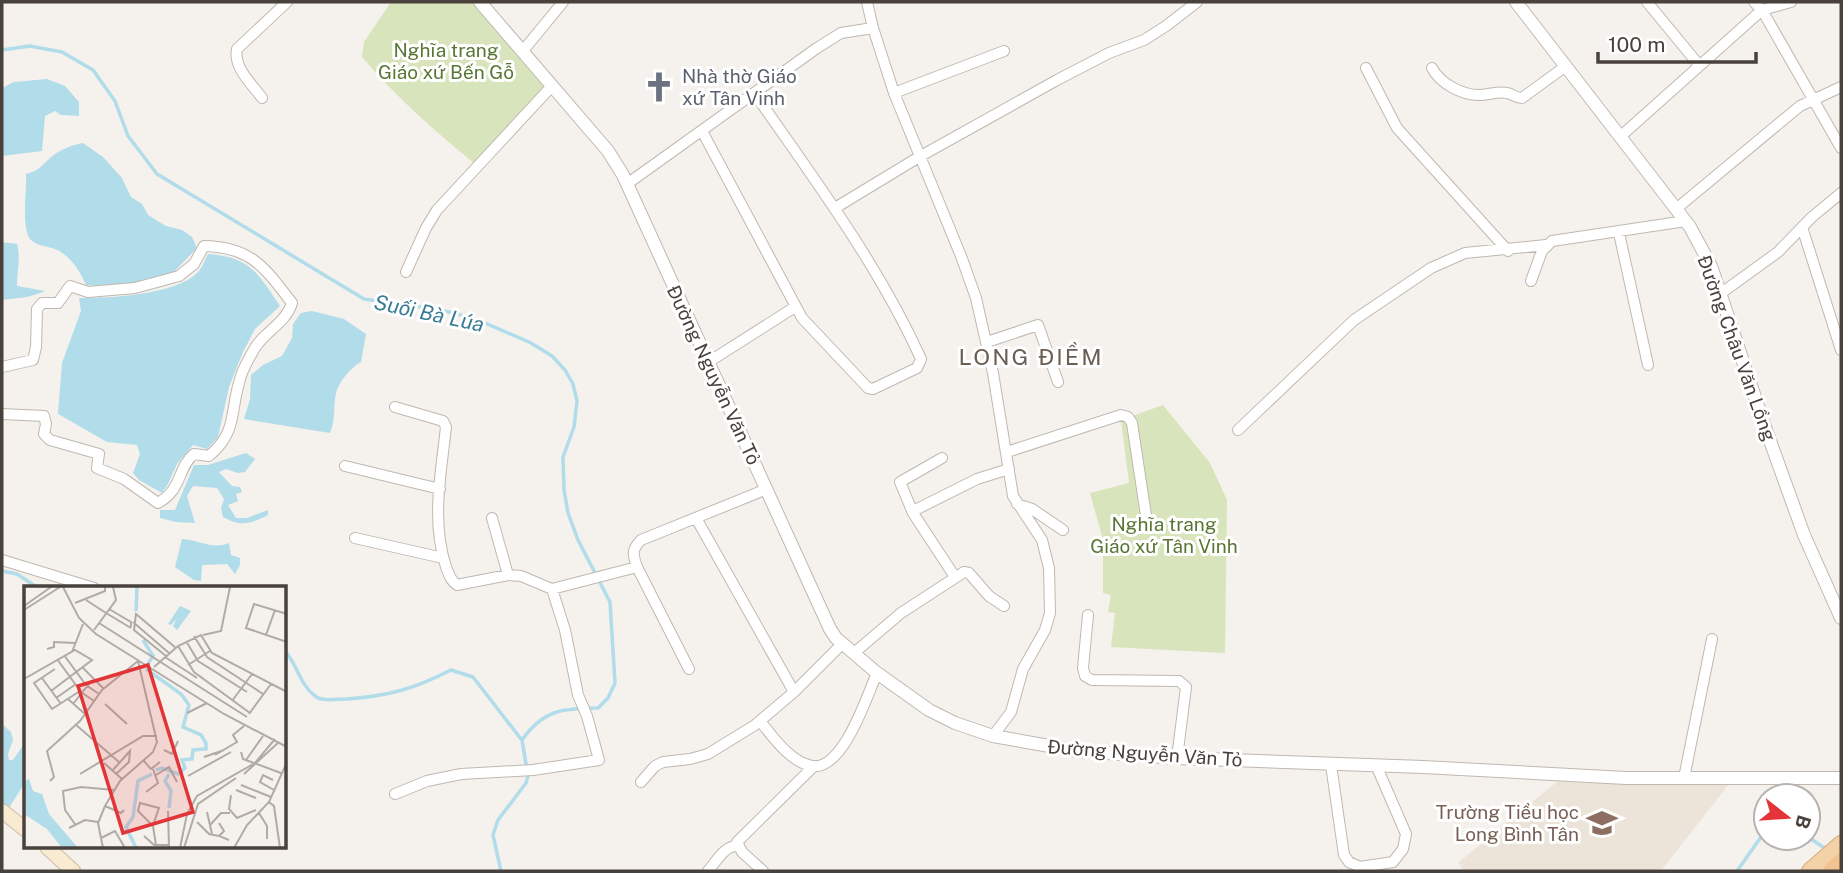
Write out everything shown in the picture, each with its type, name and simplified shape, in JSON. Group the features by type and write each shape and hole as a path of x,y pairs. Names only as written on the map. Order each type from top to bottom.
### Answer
{"main road":[{"path":"2,811 24,828"},
{"path":"1810,871 1833,866 1841,844"},
{"path":"48,848 73,871"}],"street":[{"path":"262,98 238,64 235,57 237,48 286,2"},
{"name":"Đường Nguyễn Văn Tỏ","path":"480,2 608,151 627,184 830,629 877,674 929,710 955,723 993,736 1078,751 1177,758 1626,778 1841,778"},
{"path":"522,52 563,2"},
{"path":"867,2 894,93 976,298 987,342 1013,496 1042,540 1049,568 1051,613 1045,630 1023,669 1011,712 993,736"},
{"path":"835,208 919,157 1082,67 1144,40 1197,2"},
{"name":"Đường Châu Văn Lồng","path":"1516,2 1686,221 1711,266 1804,535 1841,618"},
{"path":"1647,2 1699,65"},
{"path":"1621,136 1699,65 1758,6 1783,3"},
{"path":"1758,6 1841,148"},
{"path":"627,184 841,33 873,28"},
{"path":"894,93 1004,51"},
{"path":"1432,68 1439,79 1462,92 1479,95 1508,93 1522,98 1566,66"},
{"path":"1366,68 1397,128 1508,251"},
{"path":"406,272 437,210 552,86"},
{"path":"1676,209 1800,106 1841,87"},
{"path":"702,131 802,318 868,388 873,389 910,371 921,363 916,348 887,294 835,208 755,94"},
{"path":"1720,294 1778,251 1841,193"},
{"path":"1531,281 1542,251 1552,241 1686,221"},
{"path":"1802,227 1841,350"},
{"path":"1619,233 1648,365"},
{"path":"1238,430 1354,320 1431,268 1465,253 1508,251 1546,245"},
{"path":"2,367 33,360 37,309 42,303 58,303 70,286 88,292 124,289 179,276 194,264 204,246 226,247 256,260 292,303 289,313 255,346 239,381 233,415 224,443 209,456 194,454 187,459 181,478 170,496 158,503 124,479 97,468 99,454 50,440 44,434 44,416 2,414"},
{"path":"707,363 795,307"},
{"path":"987,342 1038,325 1058,382"},
{"path":"396,407 443,421 445,424 436,521 443,558 451,581 457,585 508,575 521,576 552,589 637,567"},
{"path":"1007,452 1121,415 1128,417 1132,423 1147,522"},
{"path":"942,458 900,482 913,511 955,577"},
{"path":"345,466 440,489"},
{"path":"913,511 977,479 1009,469"},
{"path":"689,669 637,567 632,553 634,547 641,541 767,489"},
{"path":"1017,504 1032,509 1063,530"},
{"path":"492,518 508,575"},
{"path":"696,518 794,692"},
{"path":"355,538 443,558"},
{"path":"2,560 87,586"},
{"path":"854,653 901,613 964,572 969,573 989,596 1004,606"},
{"path":"395,794 427,780 461,774 533,770 599,760 587,716 578,695 565,630 552,589"},
{"path":"1088,615 1083,668 1085,676 1092,680 1179,681 1186,687 1177,758"},
{"path":"1684,778 1712,639"},
{"path":"641,782 655,766 663,762 708,754 760,721 794,692 843,643"},
{"path":"760,721 785,750 800,761 814,766 828,763 838,755 877,674"},
{"path":"1331,765 1344,855 1360,869 1395,866 1406,834 1376,765"},
{"path":"737,846 740,838 814,766"},
{"path":"708,871 732,845 737,846 763,871"}],"shaded area":[{"name":"Trường Tiểu học Long Bình Tân","path":"1559,780 1627,784 1729,784 1661,871 1463,871 1459,862"}],"green space":[{"name":"Nghĩa trang Giáo xứ Bến Gỗ","path":"391,2 472,2 545,88 475,164 416,113 362,57 364,42"},
{"name":"Nghĩa trang Giáo xứ Tân Vinh","path":"1163,405 1210,463 1227,500 1225,653 1111,647 1115,613 1108,612 1111,595 1103,593 1103,540 1090,493 1129,483 1121,420"}],"water":[{"path":"47,79 65,86 79,102 79,116 61,115 55,111 45,116 42,151 2,156 2,88 14,82"},
{"path":"83,143 103,157 122,178 131,197 142,204 148,215 192,237 197,248 168,278 111,286 86,285 70,259 55,249 30,239 25,217 26,174 39,168 62,150"},
{"path":"2,242 17,244 17,286 45,291 2,300"},
{"path":"208,254 244,263 259,276 280,306 255,329 243,352 229,387 218,437 207,449 193,445 177,464 162,493 139,480 133,473 140,454 137,445 107,442 58,414 62,363 81,311 79,298 141,294 174,286 197,273"},
{"path":"312,311 344,319 366,334 361,362 349,371 338,389 330,433 244,419 250,399 251,375 263,365 282,356 292,338 293,324 301,313"},
{"path":"246,453 255,459 245,472 226,469 219,472 232,486 240,487 242,492 236,494 238,501 228,505 236,518 247,518 268,510 268,515 246,523 229,520 223,517 221,508 224,499 217,488 193,486 187,496 195,523 160,518 160,510 175,510 194,465 208,465"},
{"path":"182,539 211,545 229,543 231,555 240,558 240,565 235,574 227,564 202,565 201,581 194,580 175,567"},
{"path":"2,724 11,732 13,740 8,754 9,760 13,760 24,744 24,784 2,819"}],"waterway":[{"name":"Suối Bà Lúa","path":"2,50 30,46 62,52 93,70 115,101 128,136 157,174 364,299 441,310 476,319 531,343 552,356 565,370 573,384 577,401 574,427 563,457 564,490 568,513 578,540 610,602 615,683 608,698 598,708 555,713 538,722 522,740 528,776 526,783 498,820 493,835 501,871"},
{"path":"2,571 17,574 35,586"},
{"path":"287,654 310,691 318,698 326,700 388,694 413,687 451,670 473,677 521,739"},
{"name":"Suối Bà Lúa","path":"1822,846 1826,849"},
{"name":"Suối Bà Lúa","path":"1737,871 1752,850"}],"place":[{"name":"Nhà thờ Giáo xứ Tân Vinh","path":"659,87"},
{"name":"Trường Tiểu học Long Bình Tân","path":"1602,823"}],"district":[{"name":"LONG ĐIỀM","path":"1031,356"}]}
